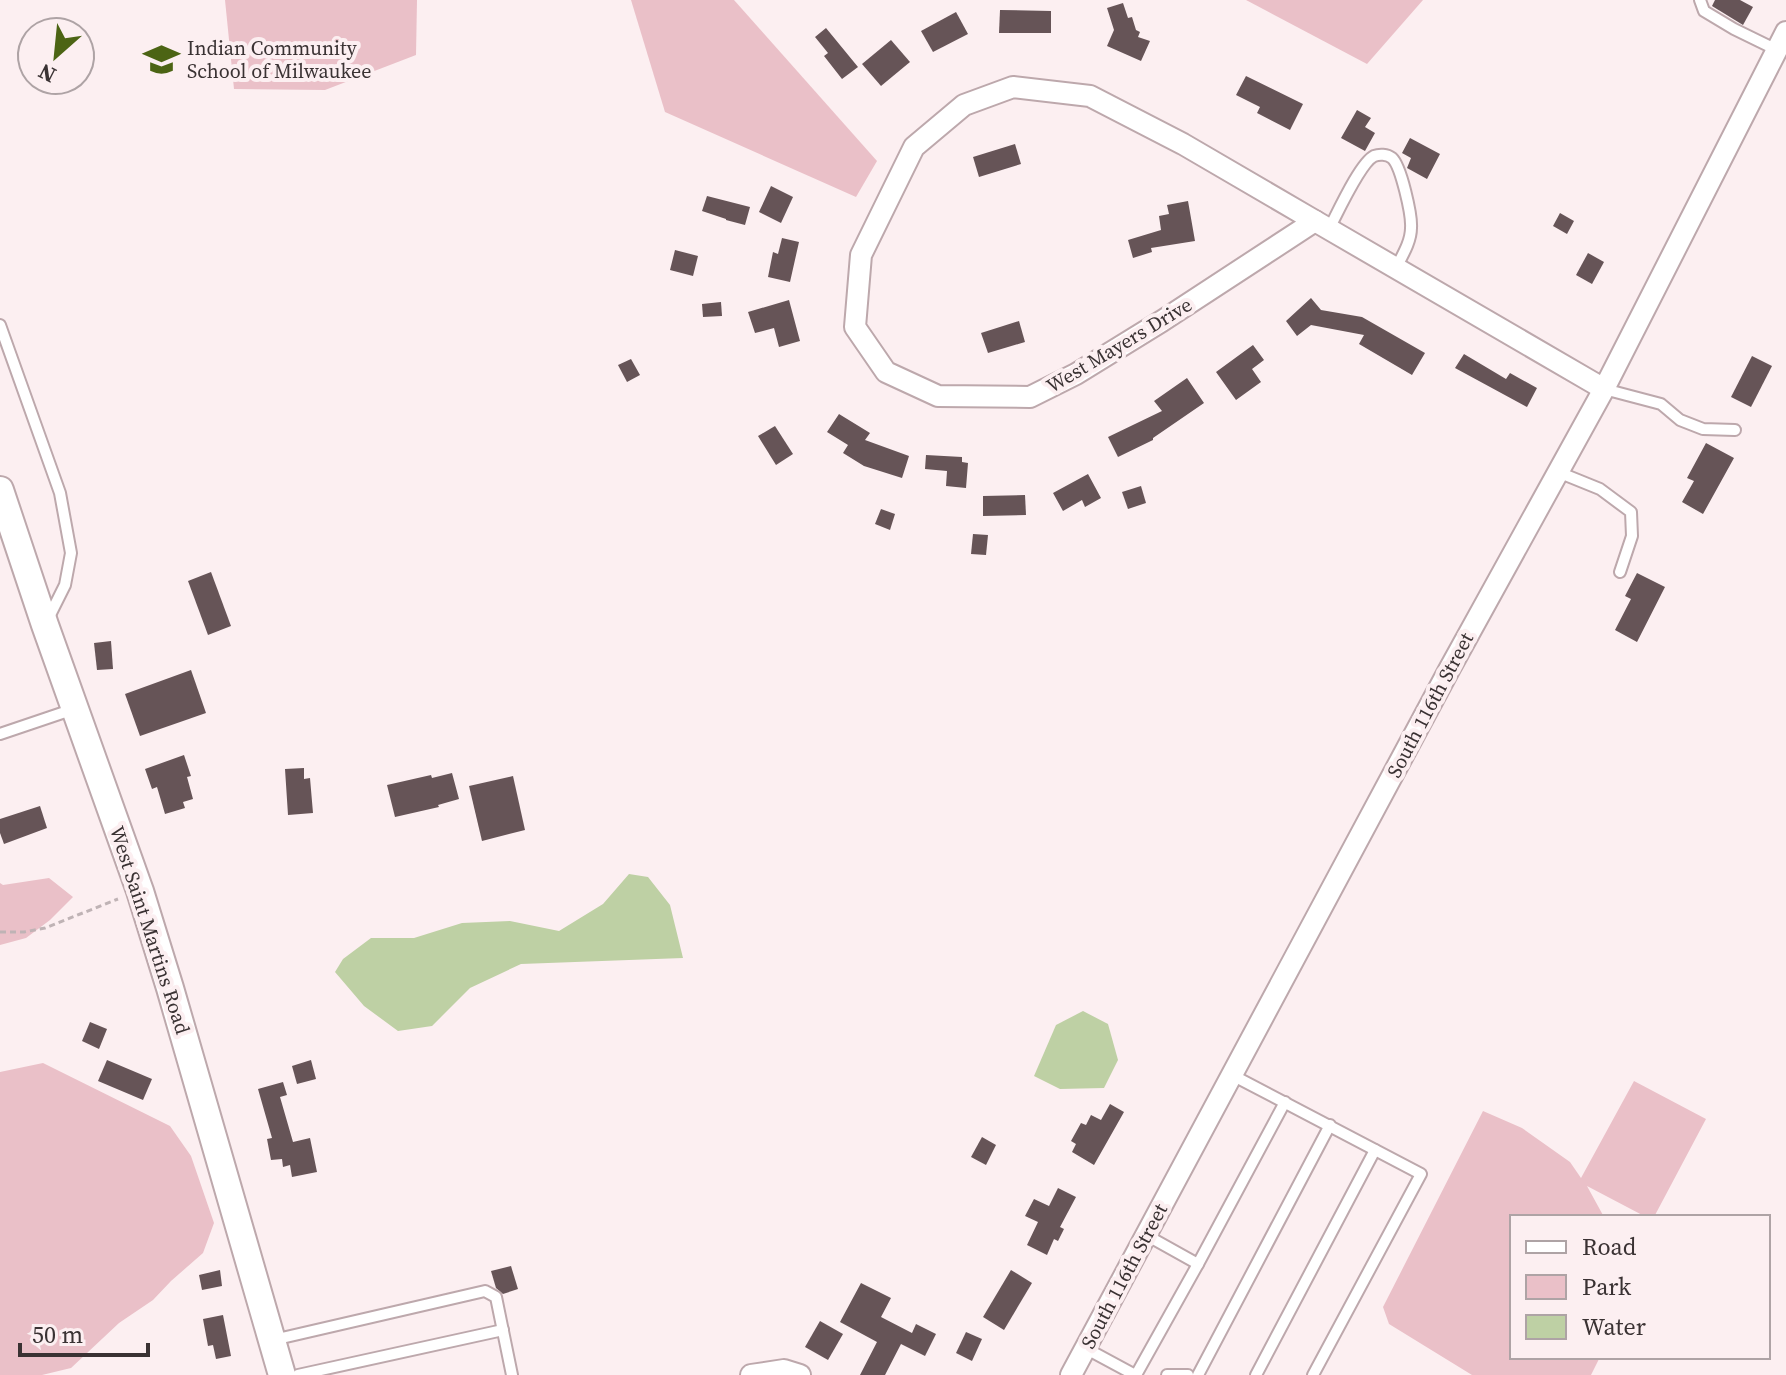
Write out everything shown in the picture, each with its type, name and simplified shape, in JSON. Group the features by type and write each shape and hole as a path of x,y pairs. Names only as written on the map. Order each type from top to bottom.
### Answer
{"street":[{"name":"South 116th Street","path":"1071,1375 1457,655 1604,389 1781,41"},
{"name":"West Mayers Drive","path":"1322,225 1076,374 1030,397 938,396 886,372 855,327 861,255 914,147 964,105 1013,87 1090,96 1183,144 1604,389"},
{"name":"West Saint Martins Road","path":"0,490 140,891 282,1375"},
{"path":"751,1375 784,1370 800,1375"}],"lane":[{"path":"1700,0 1704,11 1734,29 1781,41"},
{"path":"1322,225 1366,163 1372,157 1387,155 1399,170 1411,221 1409,242 1396,268"},
{"path":"0,325 60,493 71,553 65,585 45,625"},
{"path":"1604,389 1661,404 1680,420 1703,429 1735,430"},
{"path":"1558,472 1600,489 1631,512 1632,536 1620,572"},
{"path":"0,734 75,709"},
{"path":"1232,1075 1421,1174 1313,1375"},
{"path":"1085,1348 1136,1375 1285,1102"},
{"path":"1198,1375 1330,1125"},
{"path":"1256,1375 1375,1150"},
{"path":"1146,1235 1198,1264"},
{"path":"273,1340 485,1291 496,1297 512,1375"},
{"path":"298,1375 503,1330"},
{"path":"1167,1375 1188,1375"}],"path":[{"path":"0,932 45,928 140,891"}],"green space":[{"path":"225,0 417,0 416,55 325,90 234,89"},
{"path":"631,0 734,0 877,161 856,197 665,112"},
{"path":"1246,0 1423,0 1367,64"},
{"path":"49,878 73,897 26,938 0,945 0,883"},
{"path":"43,1063 170,1126 191,1156 214,1223 203,1253 153,1300 119,1323 71,1368 42,1375 0,1375 0,1072"},
{"path":"1634,1081 1706,1119 1655,1215 1642,1215 1587,1186 1603,1215 1510,1215 1510,1359 1599,1359 1591,1375 1472,1375 1389,1324 1383,1307 1483,1111 1522,1128 1570,1162 1581,1178"}],"water":[{"path":"629,874 648,877 670,905 683,958 521,964 470,988 432,1026 398,1031 364,1006 335,972 343,959 371,938 414,938 462,923 510,921 559,931 603,904"},
{"path":"1083,1011 1108,1024 1118,1060 1104,1088 1060,1089 1034,1076 1056,1025"}],"building":[{"path":"1715,0 1740,0 1753,7 1743,25 1712,6"},
{"path":"1123,3 1128,18 1132,17 1136,30 1140,32 1138,37 1150,41 1141,61 1107,46 1114,30 1107,8"},
{"path":"1000,10 1051,11 1051,33 999,33"},
{"path":"956,12 968,34 933,52 921,31"},
{"path":"826,28 858,67 842,79 824,56 828,53 815,37"},
{"path":"891,40 910,62 881,86 862,64"},
{"path":"1246,76 1303,104 1290,130 1257,113 1260,107 1236,95"},
{"path":"1357,110 1371,118 1365,127 1375,133 1365,151 1341,138"},
{"path":"1410,138 1440,154 1427,179 1407,168 1411,158 1402,153"},
{"path":"1015,144 1021,164 979,177 973,157"},
{"path":"771,186 793,197 781,223 759,212"},
{"path":"707,196 750,207 745,225 702,211"},
{"path":"1188,201 1195,241 1151,248 1152,252 1133,258 1128,240 1161,230 1159,216 1169,214 1167,205"},
{"path":"1560,213 1574,221 1567,234 1553,226"},
{"path":"782,238 799,242 790,282 768,277 773,252 778,254"},
{"path":"675,250 698,256 693,276 670,270"},
{"path":"1588,253 1604,262 1592,284 1576,275"},
{"path":"1311,298 1321,310 1362,317 1425,353 1412,375 1359,344 1364,335 1311,325 1297,336 1286,321"},
{"path":"789,300 800,341 779,347 774,328 755,333 748,312"},
{"path":"721,302 722,316 703,317 702,304"},
{"path":"1019,321 1025,342 988,353 981,333"},
{"path":"1253,345 1264,360 1252,369 1261,382 1236,400 1216,372"},
{"path":"1464,354 1506,379 1510,373 1537,388 1527,407 1455,368"},
{"path":"1752,356 1772,366 1751,407 1731,397"},
{"path":"631,359 640,375 627,382 618,365"},
{"path":"1187,378 1204,403 1153,440 1118,457 1108,437 1162,411 1154,401"},
{"path":"839,414 870,433 865,440 909,456 902,478 864,466 843,453 848,445 827,432"},
{"path":"775,426 793,454 776,465 758,436"},
{"path":"1706,443 1734,458 1703,514 1682,502 1694,481 1687,478"},
{"path":"926,455 962,457 962,462 968,463 966,488 946,486 947,471 925,469"},
{"path":"1088,474 1101,498 1085,507 1082,500 1063,511 1053,493"},
{"path":"1141,486 1146,503 1128,509 1122,492"},
{"path":"1025,495 1026,515 983,516 983,496"},
{"path":"881,509 895,514 890,530 875,524"},
{"path":"973,534 988,535 986,555 971,554"},
{"path":"211,572 231,626 208,635 188,581"},
{"path":"1637,573 1665,587 1637,642 1615,630 1631,599 1625,596"},
{"path":"111,641 113,669 97,670 94,643"},
{"path":"191,670 206,713 140,736 125,694"},
{"path":"184,755 191,776 187,777 193,799 183,802 185,808 165,814 157,787 152,789 145,769"},
{"path":"304,768 304,779 310,778 313,813 288,815 285,769"},
{"path":"452,773 459,799 395,817 387,785"},
{"path":"513,776 525,830 482,841 469,786"},
{"path":"40,806 47,828 4,844 0,819"},
{"path":"90,1022 107,1029 99,1049 82,1041"},
{"path":"107,1060 152,1079 143,1100 98,1081"},
{"path":"311,1060 316,1079 297,1084 292,1066"},
{"path":"283,1082 287,1095 280,1097 293,1142 310,1138 317,1172 292,1177 290,1165 283,1167 282,1159 271,1160 267,1139 272,1138 258,1089"},
{"path":"1110,1104 1124,1112 1094,1165 1072,1152 1076,1144 1071,1141 1081,1123 1086,1125 1091,1115 1101,1120"},
{"path":"982,1137 996,1145 986,1165 971,1157"},
{"path":"1058,1188 1076,1197 1060,1227 1064,1229 1058,1241 1054,1239 1047,1255 1027,1245 1038,1222 1025,1216 1034,1199 1049,1206"},
{"path":"511,1266 518,1289 503,1294 496,1288 491,1271"},
{"path":"220,1270 222,1286 202,1290 199,1275"},
{"path":"1011,1270 1032,1283 1004,1330 983,1317"},
{"path":"861,1283 891,1298 881,1317 912,1333 916,1324 936,1334 925,1356 901,1344 885,1375 860,1375 877,1342 840,1322"},
{"path":"223,1315 231,1356 216,1359 213,1345 208,1346 203,1319"},
{"path":"820,1321 843,1334 828,1360 805,1347"},
{"path":"966,1332 982,1339 972,1361 956,1353"}],"place":[{"name":"Indian Community School of Milwaukee","path":"161,60"}]}
